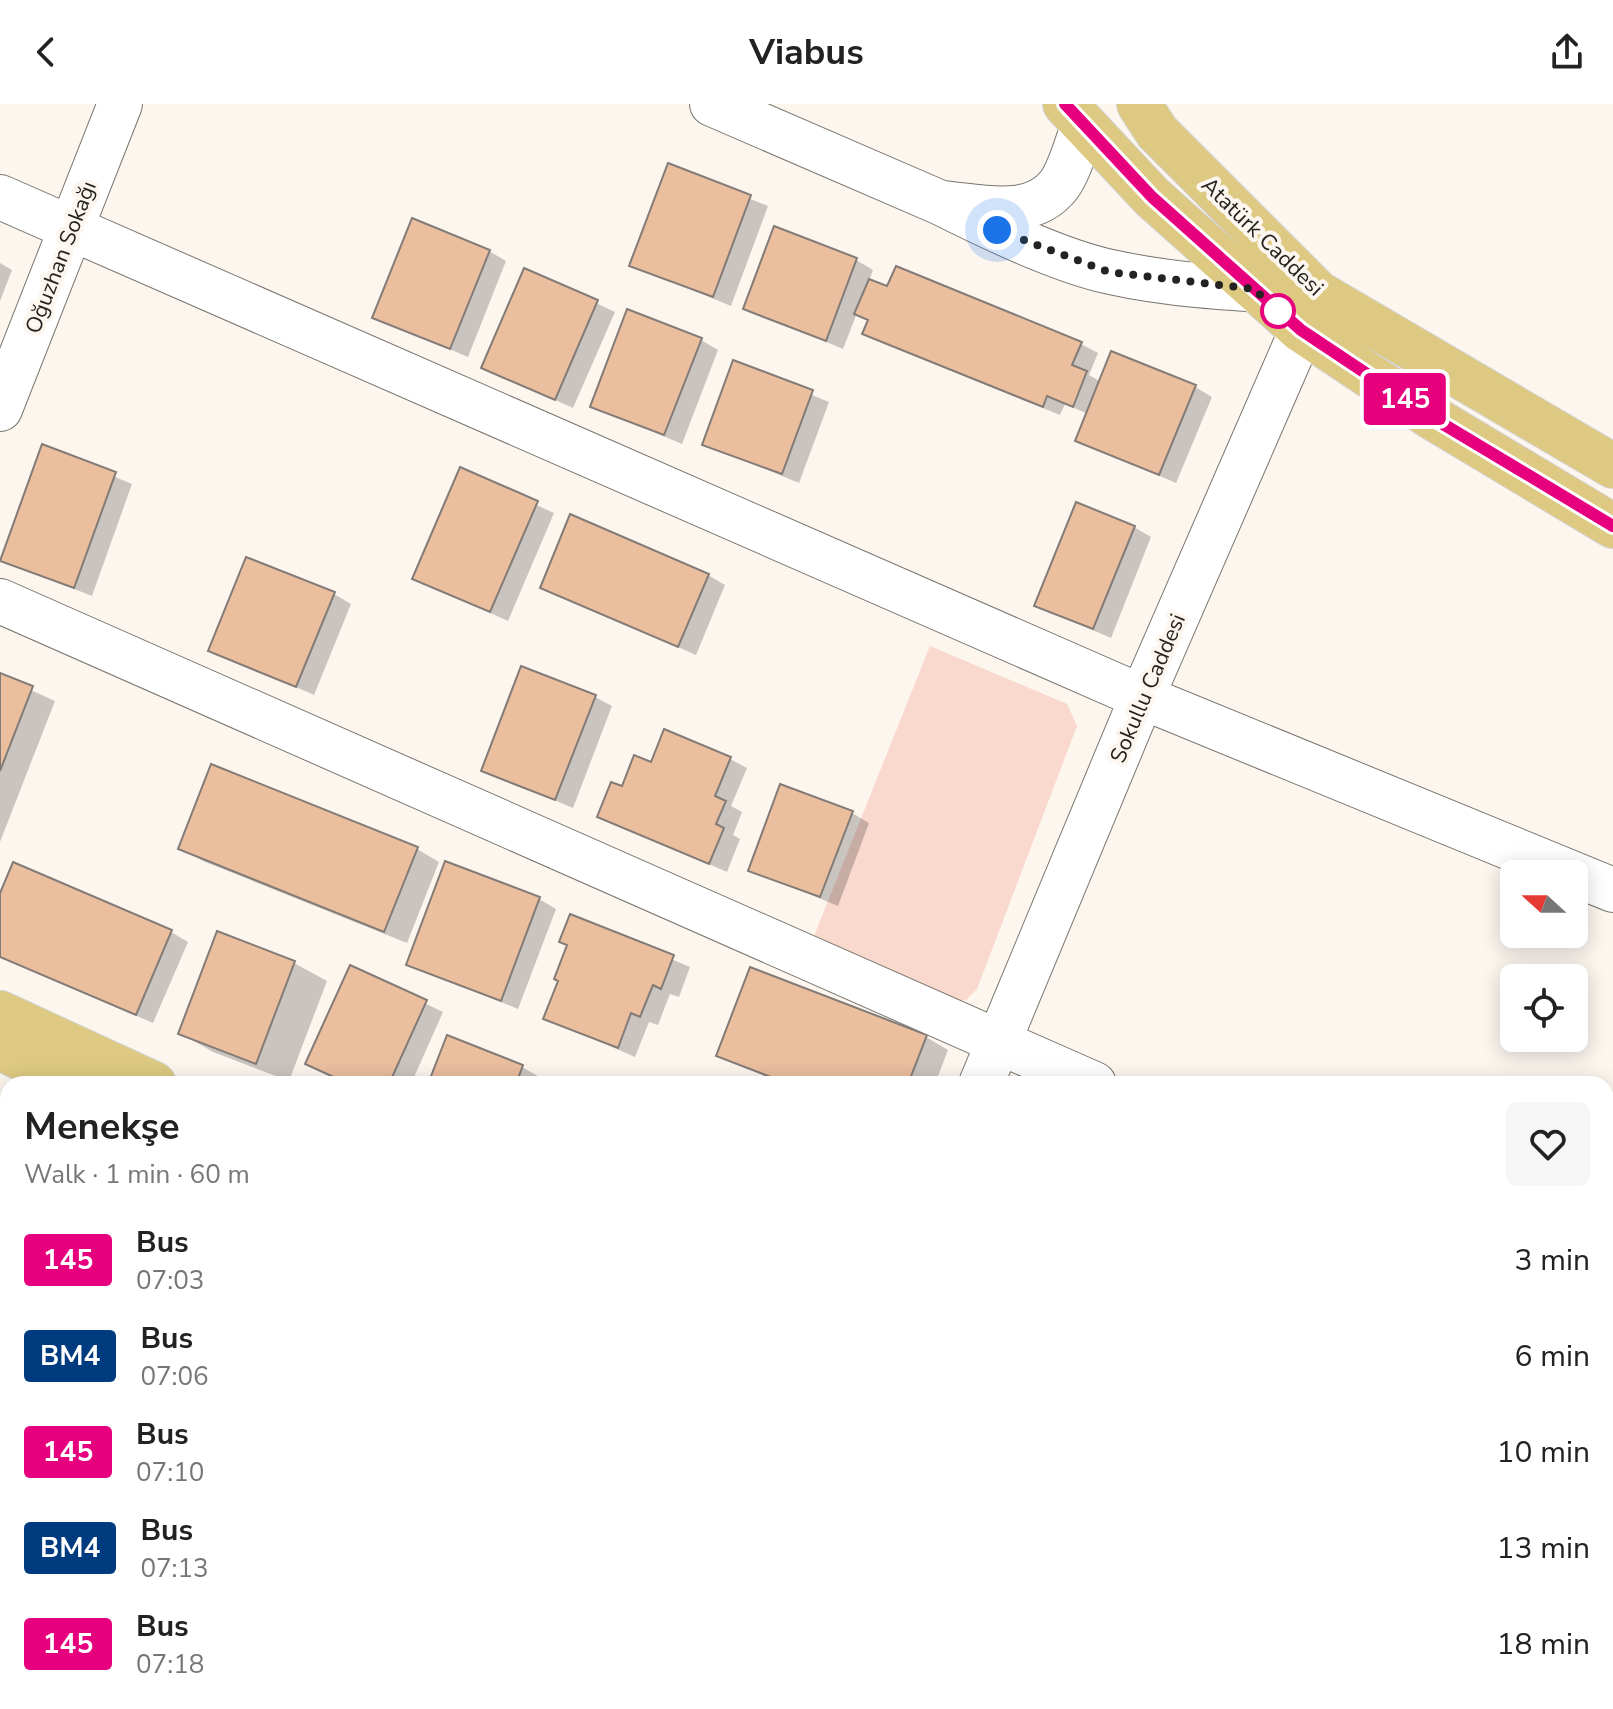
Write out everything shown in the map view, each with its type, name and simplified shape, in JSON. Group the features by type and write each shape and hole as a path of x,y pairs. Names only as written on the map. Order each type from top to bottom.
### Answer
{"main road":[{"name":"Atatürk Caddesi","path":"1139,104 1157,132 1310,312 1433,418 1613,526"},
{"name":"Atatürk Caddesi","path":"1074,116 1152,197 1254,289 1310,312 1613,466"},
{"path":"0,1013 137,1076"},
{"path":"0,1048 59,1076"}],"street":[{"name":"Oğuzhan Sokağı","path":"0,409 120,104"},
{"path":"712,104 997,230 1109,272 1254,289"},
{"path":"941,203 1017,209 1036,205 1060,184 1074,116"},
{"path":"0,197 1142,697 1613,890"},
{"name":"Sokullu Caddesi","path":"985,1076 1142,697 1310,312"},
{"path":"0,601 1076,1076"}],"shaded area":[{"path":"930,646 1067,704 1077,726 977,989 966,1000 950,1001 812,941"}],"building":[{"path":"668,163 751,195 713,297 629,266"},
{"path":"412,218 490,250 450,349 372,318"},
{"path":"774,226 857,258 826,341 743,309"},
{"path":"896,266 1082,342 1072,365 1087,371 1073,407 1047,396 1043,407 862,334 868,320 854,314 869,279 887,286"},
{"path":"524,268 598,300 555,400 481,368"},
{"path":"627,309 702,338 664,435 590,407"},
{"path":"1111,351 1196,385 1159,475 1075,441"},
{"path":"733,360 813,390 782,474 702,445"},
{"path":"42,444 116,472 74,588 0,561"},
{"path":"460,467 538,501 490,612 412,579"},
{"path":"1076,502 1135,526 1093,629 1034,606"},
{"path":"570,514 709,574 678,647 540,588"},
{"path":"246,557 335,592 296,687 208,651"},
{"path":"521,666 596,695 555,800 481,771"},
{"path":"0,673 33,686 0,771"},
{"path":"664,729 731,757 715,796 726,801 716,824 724,828 709,864 597,817 611,782 622,786 634,755 651,762"},
{"path":"211,764 418,847 384,932 178,849"},
{"path":"780,784 853,811 820,897 748,871"},
{"path":"445,861 540,897 501,1001 406,965"},
{"path":"13,862 172,930 136,1015 0,957 0,893"},
{"path":"570,914 674,955 661,989 653,985 640,1017 631,1013 618,1048 543,1019 558,981 554,979 567,945 559,942"},
{"path":"217,931 295,961 256,1064 178,1034"},
{"path":"350,965 427,1000 393,1076 331,1076 305,1064"},
{"path":"750,967 927,1035 911,1076 768,1076 716,1056"},
{"path":"447,1035 523,1065 519,1076 431,1076"}],"bus line":[{"name":"145","path":"1065,104 1083,127 1152,197 1301,330 1433,418 1613,526"}],"route":[{"path":"997,230 1109,272 1254,289 1278,311"}]}
